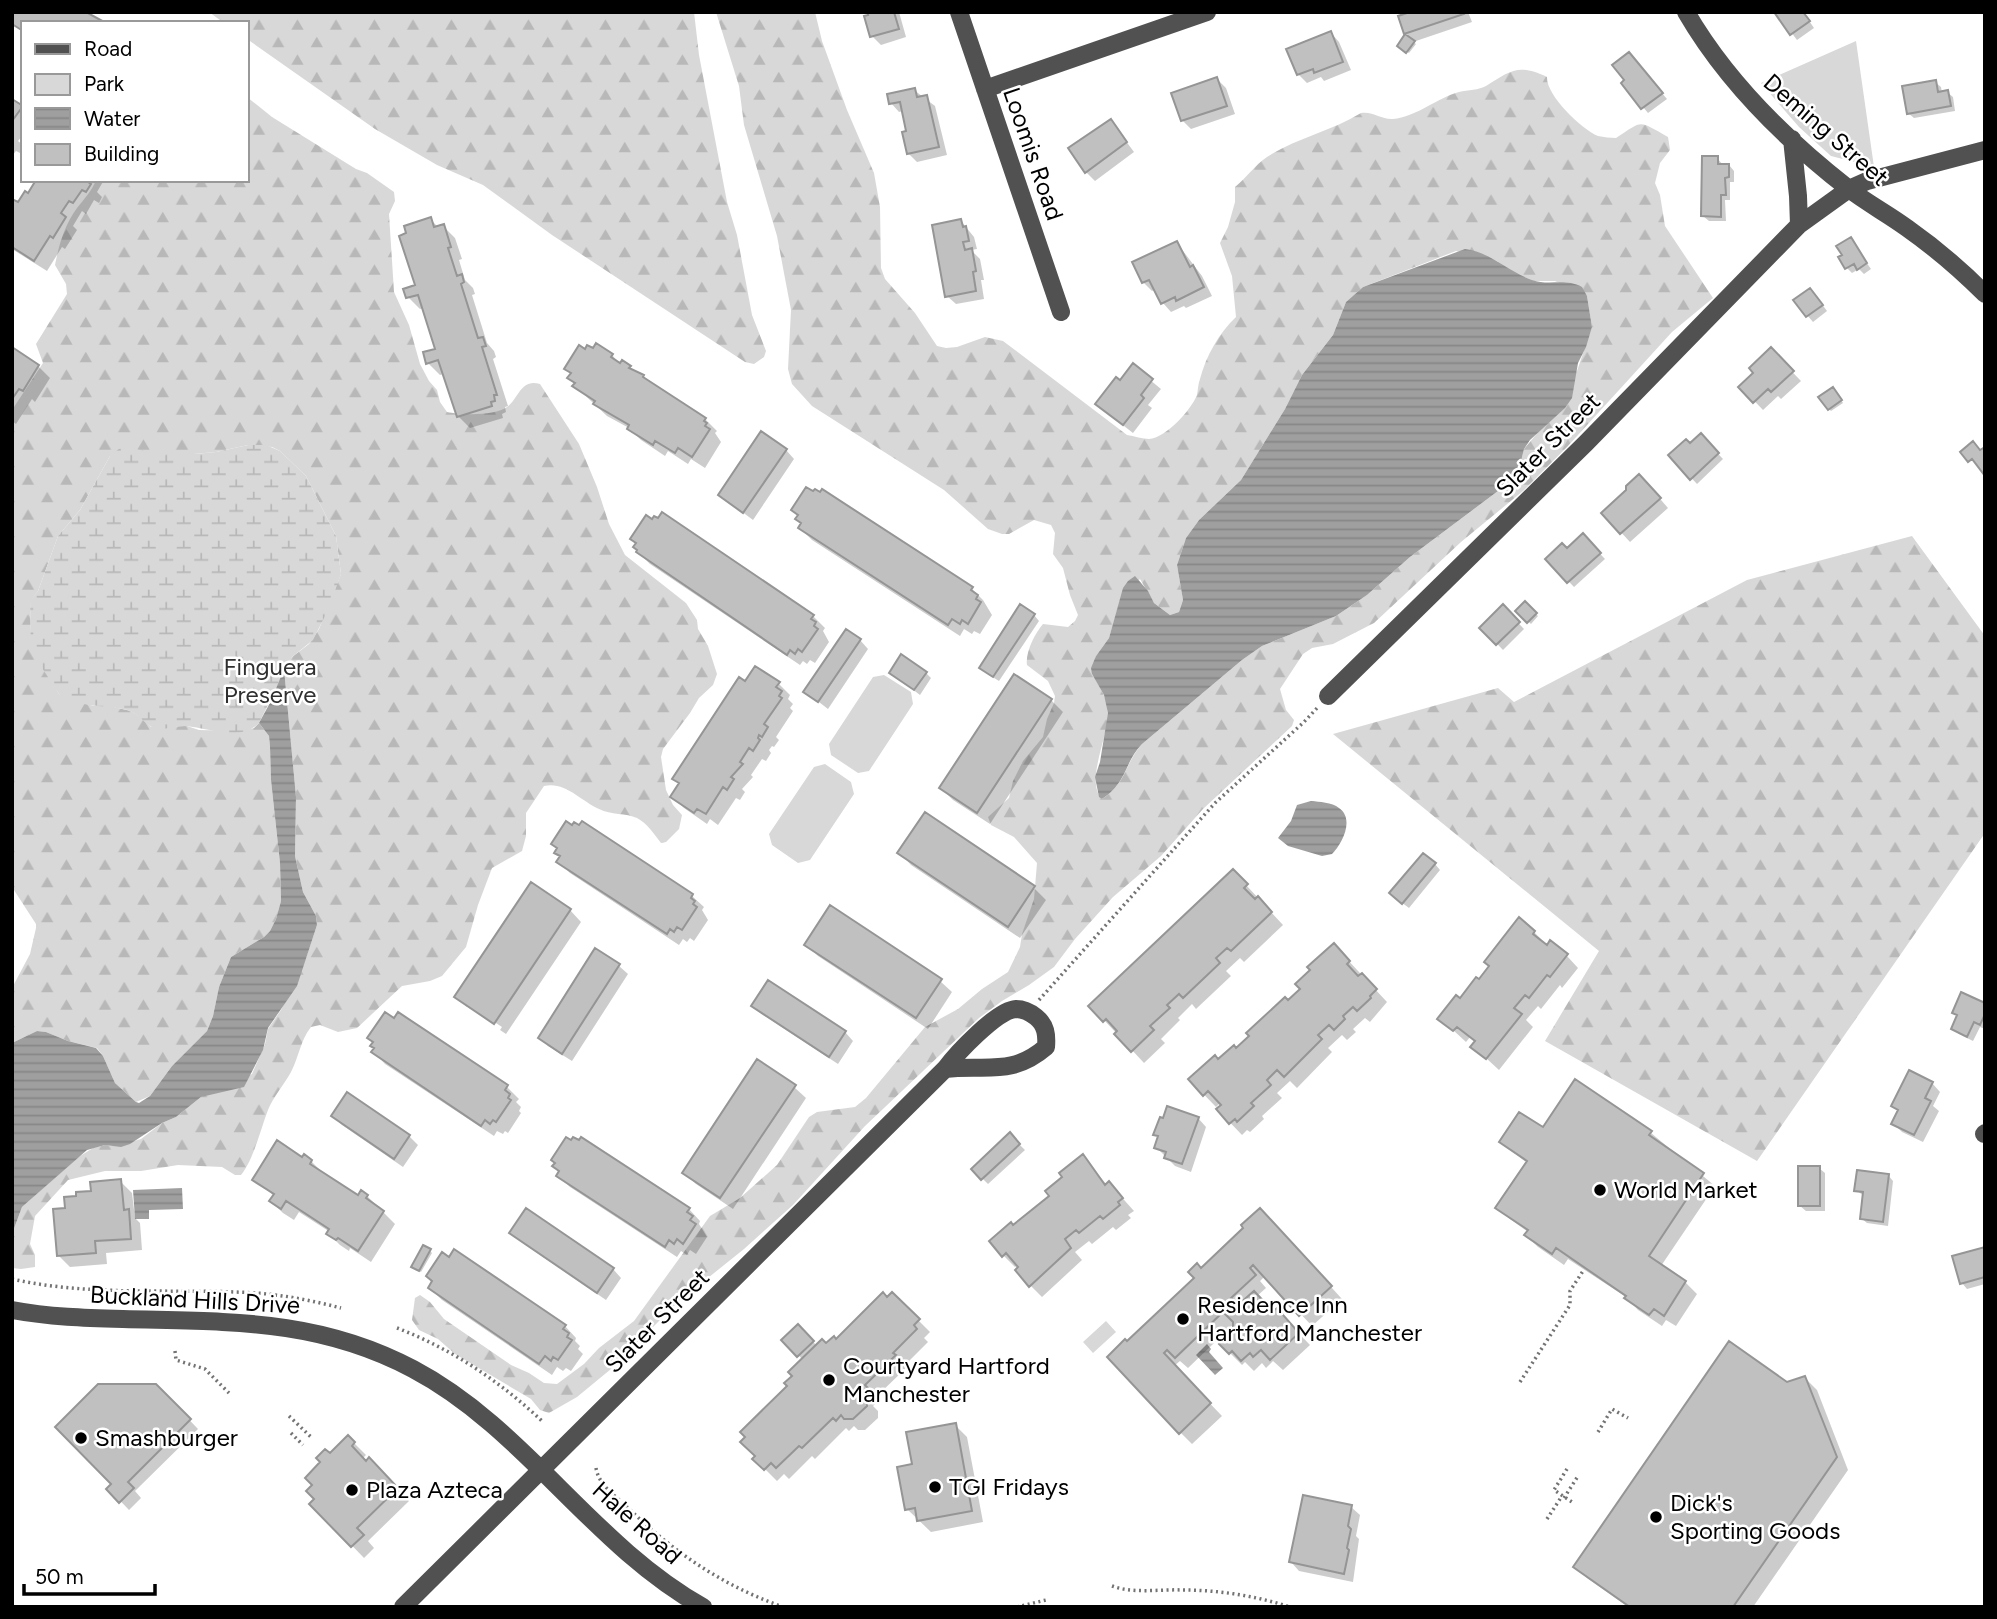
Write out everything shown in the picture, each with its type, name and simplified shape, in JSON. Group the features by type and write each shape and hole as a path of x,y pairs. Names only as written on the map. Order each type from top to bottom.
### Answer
{"street":[{"name":"Loomis Road","path":"959,12 1061,312"},
{"path":"985,89 1208,12"},
{"name":"Deming Street","path":"1686,12 1702,40 1750,98 1792,139 1849,189 1909,229 1985,293"},
{"path":"1792,139 1799,225"},
{"name":"Slater Street","path":"1328,696 1586,443 1799,225 1849,189 1867,181 1985,150"},
{"name":"Slater Street","path":"403,1607 945,1069 960,1049 1003,1013 1015,1009 1028,1011"},
{"path":"945,1069 970,1066 999,1069 1034,1057 1046,1047 1047,1032 1040,1020 1028,1011"},
{"name":"Buckland Hills Drive","path":"12,1310 66,1317 261,1323 334,1337 386,1356 438,1383 485,1416 543,1470"},
{"name":"Hale Road","path":"543,1470 648,1569 703,1607"}],"path":[{"path":"1028,1011 1215,803 1304,723 1328,696"},
{"path":"1520,1382 1570,1305 1570,1292 1583,1271"},
{"path":"12,1279 54,1286 260,1293 341,1308"},
{"path":"397,1328 429,1342 481,1371 505,1388 543,1422"},
{"path":"175,1351 176,1360 205,1369 229,1393"},
{"path":"1598,1432 1612,1409 1628,1418"},
{"path":"289,1416 311,1437"},
{"path":"291,1433 303,1445"},
{"path":"596,1468 603,1484 649,1529 680,1554 734,1587 783,1607"},
{"path":"1567,1469 1554,1490 1572,1503"},
{"path":"1547,1519 1578,1476"},
{"path":"1112,1586 1129,1590 1226,1593 1290,1607"},
{"path":"1017,1607 1046,1600"}],"green space":[{"path":"209,12 694,12 699,55 727,202 737,235 752,315 766,351 764,357 754,364 745,362 552,235 483,185 437,165 375,129 248,40 248,21 221,21"},
{"path":"716,12 815,12 822,41 847,110 874,173 880,207 881,268 885,279 915,313 937,346 957,347 985,337 1003,341 1127,435 1147,439 1156,437 1170,429 1184,415 1197,395 1199,381 1210,353 1224,330 1236,317 1232,276 1220,243 1235,202 1235,187 1258,164 1278,150 1361,113 1389,119 1402,118 1451,95 1483,87 1515,71 1529,70 1547,77 1558,102 1598,136 1616,138 1641,124 1668,137 1670,150 1660,163 1655,183 1660,195 1665,226 1713,298 1672,332 1523,491 1461,542 1374,623 1333,644 1312,648 1303,654 1280,689 1286,710 1294,720 1292,726 1203,809 1161,856 1113,897 1054,967 979,1018 865,1126 793,1205 678,1302 611,1369 577,1397 549,1413 540,1410 531,1399 455,1354 438,1339 419,1330 412,1320 415,1298 420,1295 430,1302 444,1319 511,1365 544,1383 557,1384 634,1321 710,1216 740,1198 777,1165 809,1117 817,1112 855,1107 866,1098 925,1027 958,1009 1008,972 1020,947 1034,899 1037,863 1014,837 991,825 988,817 1009,798 1013,781 1023,761 1043,737 1054,703 1055,696 1048,681 1027,665 1031,643 1043,624 1068,627 1078,615 1063,568 1053,554 1055,533 1051,525 1034,520 1009,534 988,529 944,490 812,406 792,384 788,369 791,310 777,236 744,125 739,86","holes":["1456,251 1497,261 1516,274 1534,281 1555,281 1587,296 1592,327 1577,371 1540,430 1524,449 1520,465 1498,491 1410,557 1367,595 1336,616 1262,646 1242,660 1142,744 1116,787 1102,799 1097,791 1096,771 1108,709 1103,693 1092,674 1096,656 1109,638 1121,597 1140,579 1154,603 1170,615 1179,612 1183,600 1177,565 1186,538 1199,520 1241,480 1285,409 1302,375 1333,335 1346,302 1363,287"]},
{"path":"1856,41 1874,167 1831,156 1799,127 1761,83"},
{"name":"Finguera Preserve","path":"248,98 272,117 394,192 395,201 389,214 394,292 409,325 420,364 437,390 440,402 447,412 495,412 507,407 524,386 540,384 579,444 609,524 625,555 686,603 697,620 698,629 708,646 717,674 713,685 699,698 663,749 661,757 666,790 673,805 682,815 679,829 666,842 661,843 637,818 604,811 559,786 544,786 526,813 526,836 522,851 492,868 466,947 442,976 402,986 357,1028 338,1032 320,1025 311,1027 291,1072 270,1105 253,1153 241,1175 235,1175 222,1167 178,1165 141,1171 105,1171 68,1180 35,1216 30,1244 35,1255 35,1267 21,1269 12,1268 12,1234 22,1207 77,1158 93,1148 117,1146 141,1139 201,1097 252,1074 265,1044 268,1029 281,1010 306,958 317,925 316,916 303,892 295,856 296,797 284,669 292,657 309,644 319,629 341,574 336,536 306,476 280,451 272,447 248,445 194,454 110,456 80,510 58,536 38,591 30,602 31,634 59,694 93,706 105,705 131,711 151,727 187,726 199,730 242,731 254,728 259,723 269,736 281,901 270,931 231,957 219,987 207,1031 172,1066 150,1096 136,1102 115,1083 97,1048 37,1031 12,1043 12,988 30,954 36,924 12,887 12,410 43,363 36,344 67,294 66,284 55,265 60,243 72,215 95,182 248,182"},
{"path":"248,445 266,445 280,451 306,476 336,536 341,574 313,640 292,657 259,723 251,729 233,733 186,726 158,729 127,710 75,702 59,694 31,651 30,601 38,591 58,536 80,510 110,456 126,447 158,454 194,454"},
{"path":"1912,536 1985,636 1985,833 1757,1161 1545,1041 1599,951 1333,734 1498,688 1514,702 1747,580"},
{"path":"884,675 911,692 913,704 869,771 858,773 831,755 829,744 873,677"},
{"path":"825,764 851,782 854,794 810,860 798,863 772,845 769,834 814,767"},
{"path":"1106,1321 1116,1332 1093,1353 1083,1342"}],"water":[{"path":"1465,249 1483,254 1532,280 1570,283 1582,287 1587,296 1592,327 1578,363 1572,398 1565,408 1530,440 1524,449 1520,465 1498,491 1410,557 1367,595 1336,616 1262,646 1242,660 1142,744 1117,786 1102,799 1099,797 1095,777 1108,713 1104,695 1091,668 1109,638 1123,588 1135,576 1154,603 1170,615 1179,612 1183,600 1177,565 1186,538 1199,520 1241,480 1285,409 1302,375 1333,335 1346,302 1363,287"},
{"path":"284,669 296,797 295,856 303,892 316,916 317,925 297,986 268,1028 263,1050 244,1087 201,1097 176,1117 130,1144 121,1147 105,1145 87,1150 22,1207 12,1234 12,1043 37,1031 96,1048 103,1056 115,1083 139,1103 150,1096 172,1066 207,1031 219,987 231,957 264,937 276,919 281,901 280,863 270,747 269,736 259,723"},
{"path":"1311,801 1336,806 1346,818 1343,838 1332,854 1322,856 1288,846 1278,838 1291,821 1297,805"},
{"path":"182,1188 183,1209 149,1210 149,1219 135,1219 133,1190"},
{"path":"1207,1344 1211,1349 1209,1352 1223,1368 1215,1375 1196,1355"}],"building":[{"path":"12,12 86,12 102,21 21,21 21,30 12,24"},
{"path":"867,12 894,12 899,29 870,37 864,16 868,15"},
{"path":"1410,12 1464,14 1404,34 1398,16"},
{"path":"1774,12 1803,12 1810,21 1790,35"},
{"path":"1331,31 1343,62 1314,73 1313,69 1297,75 1286,49"},
{"path":"1405,34 1415,41 1406,53 1397,46"},
{"path":"1629,52 1663,93 1641,109 1621,83 1624,80 1612,65"},
{"path":"1217,77 1227,106 1181,121 1171,93"},
{"path":"1936,80 1938,92 1948,90 1951,106 1907,114 1902,86"},
{"path":"915,88 917,97 927,95 939,147 907,154 900,102 889,104 887,94"},
{"path":"12,99 21,105 21,109 12,121"},
{"path":"1111,119 1127,142 1085,173 1068,148"},
{"path":"1702,156 1718,156 1718,164 1729,164 1729,177 1725,178 1726,195 1721,195 1721,217 1701,216"},
{"path":"35,182 91,184 86,192 82,190 73,203 69,201 61,213 66,217 34,261 12,247 12,199 18,202 25,191 28,193"},
{"path":"431,217 434,227 444,224 451,247 448,248 457,276 462,274 464,282 461,284 478,338 483,337 486,346 482,347 497,395 494,395 492,406 457,417 438,360 426,364 423,352 435,349 418,295 406,298 403,289 415,285 399,236 406,233 404,226"},
{"path":"961,219 963,227 966,226 969,241 963,242 965,250 972,248 976,291 945,297 932,225"},
{"path":"1851,237 1867,263 1857,270 1854,264 1845,269 1838,257 1842,255 1836,246"},
{"path":"1177,241 1204,287 1176,301 1175,297 1161,304 1149,280 1142,283 1132,262"},
{"path":"1810,288 1823,305 1806,317 1793,300"},
{"path":"596,343 613,354 611,357 620,363 622,360 631,366 629,368 644,375 643,377 706,418 705,426 710,429 692,457 678,448 675,453 655,441 653,445 627,429 629,425 593,404 595,401 572,386 575,383 567,378 571,373 564,369 579,345 585,349 587,345 593,348"},
{"path":"12,347 39,365 23,391 19,389 12,399"},
{"path":"1771,347 1794,371 1771,392 1768,389 1753,403 1738,387 1753,373 1749,368"},
{"path":"1133,363 1153,379 1141,395 1144,398 1123,425 1095,404 1116,377 1120,380"},
{"path":"1833,387 1842,400 1828,410 1818,397"},
{"path":"761,431 787,449 743,513 718,495"},
{"path":"1701,433 1719,453 1690,480 1668,455 1686,439 1690,443"},
{"path":"1973,441 1980,450 1985,447 1985,476 1972,459 1968,462 1960,452"},
{"path":"1639,474 1661,498 1620,534 1601,513"},
{"path":"806,487 820,492 822,489 973,587 971,590 978,595 976,599 981,602 968,624 962,620 960,624 952,619 948,625 798,528 801,523 795,519 798,515 791,510"},
{"path":"662,512 814,615 811,619 816,622 814,626 818,629 802,652 798,649 795,654 790,650 787,655 636,552 633,547 636,543 630,539 646,515 652,519 654,516 658,518"},
{"path":"1583,533 1601,553 1567,583 1545,559 1562,543 1567,548"},
{"path":"1525,601 1537,613 1527,623 1515,611"},
{"path":"1020,604 1035,614 993,677 979,668"},
{"path":"1503,604 1520,622 1496,645 1479,628"},
{"path":"846,629 861,639 818,702 803,692"},
{"path":"901,654 927,672 914,690 889,673"},
{"path":"755,666 780,682 776,687 782,691 779,696 782,698 764,724 768,727 762,737 759,735 760,740 753,751 749,748 740,762 743,764 731,777 734,779 727,790 723,787 706,814 697,809 694,813 670,797 679,783 672,779 739,677 745,681"},
{"path":"1014,674 1052,699 977,813 939,788"},
{"path":"925,812 1035,886 1008,927 897,853"},
{"path":"566,821 579,825 582,821 693,894 691,898 697,907 682,930 677,927 674,932 670,929 667,934 556,862 560,856 554,853 557,848 551,844"},
{"path":"1423,853 1436,863 1402,904 1389,893"},
{"path":"1233,869 1248,884 1244,888 1255,899 1258,896 1272,912 1231,951 1227,948 1216,958 1220,963 1183,998 1179,994 1167,1005 1170,1008 1150,1026 1154,1030 1131,1052 1114,1034 1117,1031 1106,1019 1103,1022 1088,1006"},
{"path":"531,882 571,909 494,1024 454,997"},
{"path":"830,905 942,979 916,1018 804,945"},
{"path":"1519,917 1535,931 1533,934 1547,945 1550,940 1568,954 1529,998 1525,995 1514,1008 1522,1014 1486,1059 1470,1047 1475,1041 1457,1027 1453,1031 1437,1019 1456,995 1460,998 1476,977 1479,979 1489,966 1484,962"},
{"path":"1334,943 1350,961 1347,964 1358,976 1362,973 1377,989 1357,1011 1353,1007 1343,1016 1345,1019 1334,1030 1329,1025 1318,1035 1322,1039 1284,1077 1277,1070 1267,1080 1271,1085 1251,1103 1254,1106 1237,1122 1235,1119 1229,1124 1216,1109 1221,1105 1208,1091 1203,1096 1188,1079 1215,1055 1218,1059 1234,1045 1236,1048 1249,1036 1246,1033 1285,997 1288,1000 1300,989 1295,984 1310,970 1307,967"},
{"path":"595,948 620,964 562,1054 538,1038"},
{"path":"768,980 846,1031 829,1057 751,1006"},
{"path":"1961,992 1985,1003 1985,1014 1980,1025 1974,1022 1967,1037 1951,1029 1957,1015 1952,1013"},
{"path":"385,1012 394,1018 398,1012 508,1085 505,1090 510,1094 508,1098 511,1100 496,1122 493,1120 490,1124 485,1120 481,1126 371,1052 374,1048 370,1046 373,1042 367,1038"},
{"path":"757,1059 796,1085 720,1198 682,1173"},
{"path":"1909,1070 1933,1082 1925,1098 1931,1101 1914,1135 1891,1124 1898,1110 1891,1106"},
{"name":"World Market","path":"1575,1079 1652,1131 1649,1135 1704,1173 1649,1256 1686,1281 1664,1316 1654,1309 1649,1315 1556,1248 1552,1254 1524,1235 1528,1230 1495,1208 1527,1161 1499,1142 1519,1112 1543,1127"},
{"path":"347,1092 410,1135 394,1159 331,1116"},
{"path":"1167,1106 1199,1117 1182,1164 1164,1158 1166,1152 1154,1148 1158,1136 1153,1135"},
{"path":"1010,1132 1020,1144 981,1180 971,1169"},
{"path":"566,1137 579,1140 581,1137 690,1208 687,1212 693,1216 690,1220 696,1224 683,1244 677,1239 674,1244 669,1240 665,1247 556,1176 559,1171 552,1166 555,1163 551,1160"},
{"path":"277,1140 302,1157 304,1154 312,1160 310,1164 358,1195 361,1190 368,1195 366,1198 384,1211 358,1251 326,1234 329,1229 286,1201 281,1209 269,1201 274,1194 252,1180"},
{"path":"1083,1154 1105,1185 1109,1181 1123,1198 1118,1202 1120,1205 1103,1219 1100,1216 1079,1233 1076,1230 1065,1239 1071,1248 1029,1287 1006,1253 1002,1257 989,1241 1049,1196 1045,1191 1062,1177 1059,1173"},
{"path":"1798,1166 1820,1166 1820,1206 1798,1206"},
{"path":"1857,1170 1889,1174 1883,1222 1860,1219 1863,1192 1854,1191"},
{"path":"121,1179 124,1210 129,1209 131,1239 95,1241 96,1253 57,1256 53,1209 65,1208 64,1197 76,1196 76,1192 91,1191 90,1182"},
{"path":"526,1208 614,1268 597,1293 509,1233"},
{"name":"Residence Inn Hartford Manchester","path":"1260,1208 1332,1286 1299,1316 1253,1265 1250,1268 1256,1275 1231,1298 1238,1305 1254,1291 1273,1311 1277,1308 1299,1333 1270,1360 1261,1350 1253,1357 1250,1353 1241,1361 1232,1351 1229,1354 1219,1344 1233,1330 1233,1322 1223,1312 1175,1358 1167,1350 1164,1353 1211,1403 1179,1434 1107,1357 1194,1278 1188,1272 1197,1263 1201,1268"},
{"path":"423,1245 431,1249 419,1271 411,1267"},
{"path":"1985,1247 1985,1277 1960,1284 1952,1256"},
{"path":"454,1249 566,1325 563,1329 569,1333 567,1337 572,1340 558,1360 553,1357 551,1361 545,1356 539,1364 428,1288 432,1281 426,1276 442,1252 449,1257"},
{"name":"Courtyard Hartford Manchester","path":"883,1292 887,1297 892,1292 920,1319 914,1325 917,1329 893,1353 896,1355 865,1385 868,1388 863,1393 867,1397 867,1406 853,1419 844,1419 841,1415 836,1421 833,1418 802,1448 799,1446 776,1468 771,1463 764,1470 752,1459 755,1456 740,1442 745,1437 740,1432 787,1386 784,1383 792,1376 788,1372 822,1339 826,1343 834,1336 836,1339"},
{"path":"798,1324 814,1341 797,1357 781,1340"},
{"path":"1729,1341 1787,1382 1805,1376 1837,1457 1733,1607 1630,1607 1573,1567"},
{"path":"98,1384 156,1384 191,1419 128,1482 134,1488 119,1503 106,1489 111,1484 55,1427"},
{"name":"TGI Fridays","path":"956,1423 972,1511 917,1521 915,1508 905,1510 897,1467 912,1464 906,1432"},
{"name":"Plaza Azteca","path":"348,1435 355,1442 352,1446 366,1461 369,1457 398,1488 357,1528 364,1535 351,1547 309,1504 314,1499 306,1491 312,1485 305,1478 320,1462 316,1458 325,1449 330,1453"},
{"path":"1303,1495 1352,1505 1348,1526 1351,1529 1347,1548 1349,1550 1344,1574 1289,1562"}],"place":[{"name":"World Market","path":"1600,1190"},
{"name":"Residence Inn Hartford Manchester","path":"1183,1319"},
{"name":"Courtyard Hartford Manchester","path":"829,1380"},
{"name":"Smashburger","path":"81,1438"},
{"name":"TGI Fridays","path":"935,1487"},
{"name":"Plaza Azteca","path":"352,1490"},
{"name":"Dick's Sporting Goods","path":"1656,1517"}]}
